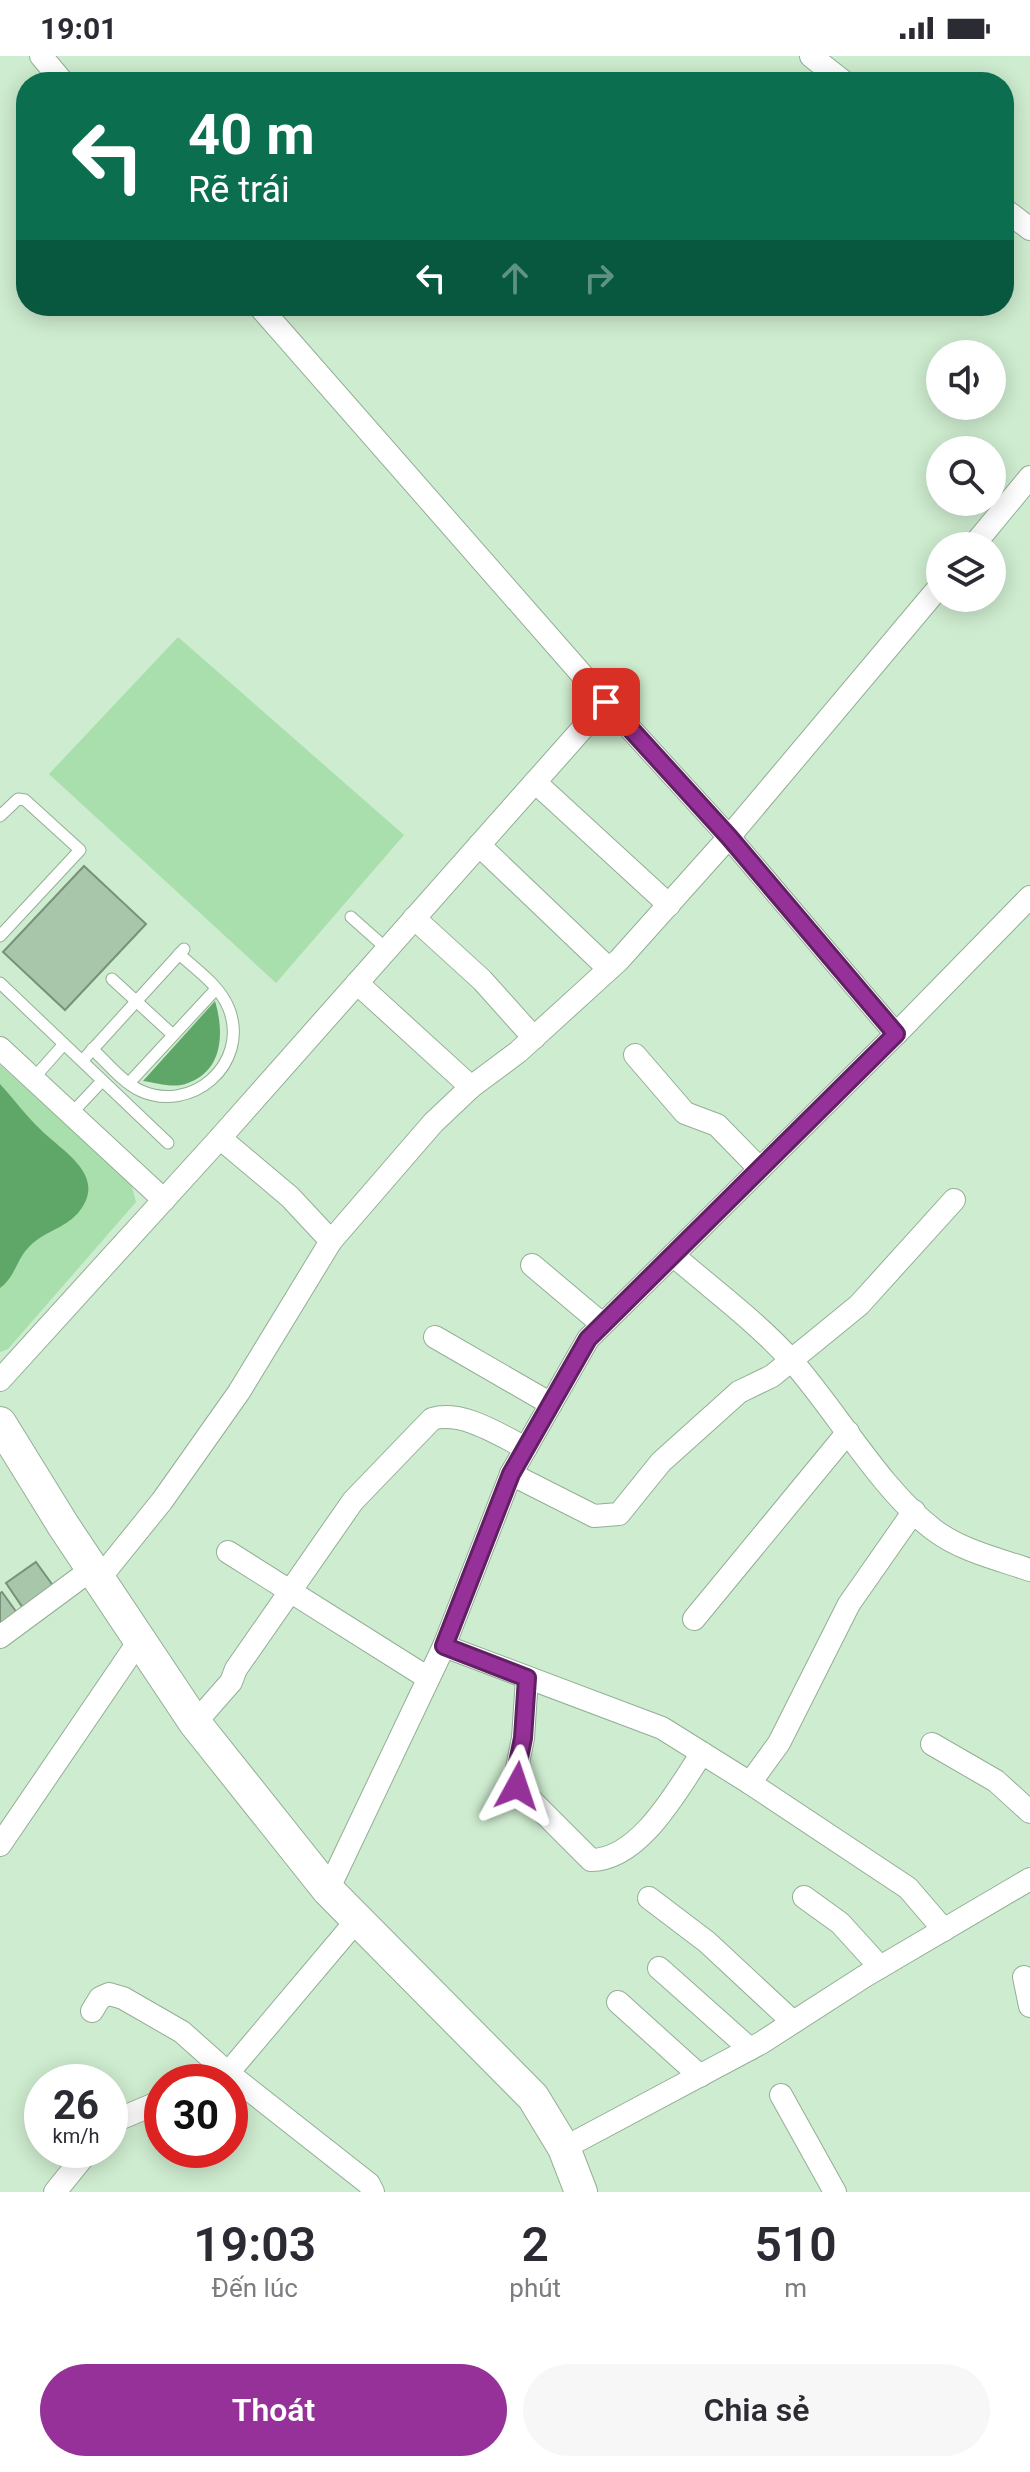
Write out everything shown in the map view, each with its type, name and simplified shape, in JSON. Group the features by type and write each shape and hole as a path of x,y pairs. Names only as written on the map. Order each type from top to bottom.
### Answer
{"street":[{"path":"41,56 55,72"},
{"path":"811,56 831,72"},
{"path":"1014,217 1030,229"},
{"path":"268,316 606,702 729,837 896,1034"},
{"path":"985,532 1030,477"},
{"path":"0,1637 95,1574 162,1501 239,1392 331,1241 433,1123 471,1087 534,1038 609,969 669,905 926,603"},
{"path":"0,1380 220,1138 606,702"},
{"path":"535,782 669,905"},
{"path":"479,845 609,969"},
{"path":"328,1890 444,1646 511,1474 588,1339 1030,897"},
{"path":"414,918 482,980 534,1038"},
{"path":"357,983 471,1087"},
{"path":"0,1048 164,1200"},
{"path":"635,1055 685,1113 717,1125 760,1169"},
{"path":"220,1138 290,1197 331,1241"},
{"path":"511,1474 594,1516 619,1514 661,1462 739,1392 792,1362 859,1305 954,1200"},
{"path":"673,1255 792,1362 914,1511 936,1532 959,1544 1030,1570"},
{"path":"532,1265 602,1324"},
{"path":"435,1337 551,1404"},
{"path":"195,1723 231,1682 236,1669 353,1501 432,1419 441,1416 467,1421 526,1448"},
{"path":"0,1423 95,1574 195,1723 328,1890 533,2097 564,2148 581,2192"},
{"path":"694,1619 848,1432"},
{"path":"750,1783 779,1743 849,1604 914,1511"},
{"path":"228,1552 428,1678"},
{"path":"0,1845 139,1641"},
{"path":"444,1646 646,1720 750,1783 908,1888 944,1930"},
{"path":"527,1678 523,1738 515,1778 517,1786 591,1860 602,1860 634,1844 702,1753"},
{"path":"932,1744 996,1781 1030,1812"},
{"path":"564,2148 750,2049 880,1967 1030,1879"},
{"path":"804,1897 840,1923 880,1967"},
{"path":"649,1898 707,1942 793,2022"},
{"path":"236,2064 357,1920"},
{"path":"659,1968 750,2049"},
{"path":"1024,1977 1030,2006"},
{"path":"92,2011 103,1996 109,1994 123,1998 182,2032 218,2064"},
{"path":"618,2002 700,2076"},
{"path":"248,2089 369,2184 373,2192"},
{"path":"781,2095 835,2192"},
{"path":"55,2192 74,2168"}],"lane":[{"path":"0,816 18,799 25,800 80,850 0,936"},
{"path":"351,917 387,949"},
{"path":"82,1061 92,1049 136,1001 182,952 216,989 228,1008 233,1025 227,1060 217,1076 203,1088 184,1096 150,1094 137,1089 92,1049"},
{"path":"112,979 173,1035"},
{"path":"0,983 168,1143"},
{"path":"129,1083 216,989"},
{"path":"32,1079 64,1044"},
{"path":"70,1115 102,1081"}],"shaded area":[{"path":"178,637 404,835 276,983 49,774"},
{"path":"215,1001 220,1037 215,1059 209,1069 183,1085 143,1081"},
{"path":"0,1065 130,1180 136,1202 8,1349 0,1352"},
{"path":"0,1084 36,1125 71,1156 86,1176 88,1188 86,1200 78,1213 34,1243 0,1288"}],"building":[{"path":"84,866 146,924 65,1010 3,952"},
{"path":"36,1562 54,1587 23,1608 6,1583"},
{"path":"0,1593 25,1624 0,1643"}],"route":[{"path":"517,1786 515,1778 523,1738 527,1678 444,1646 511,1474 588,1339 896,1034 729,837 606,702"}]}
